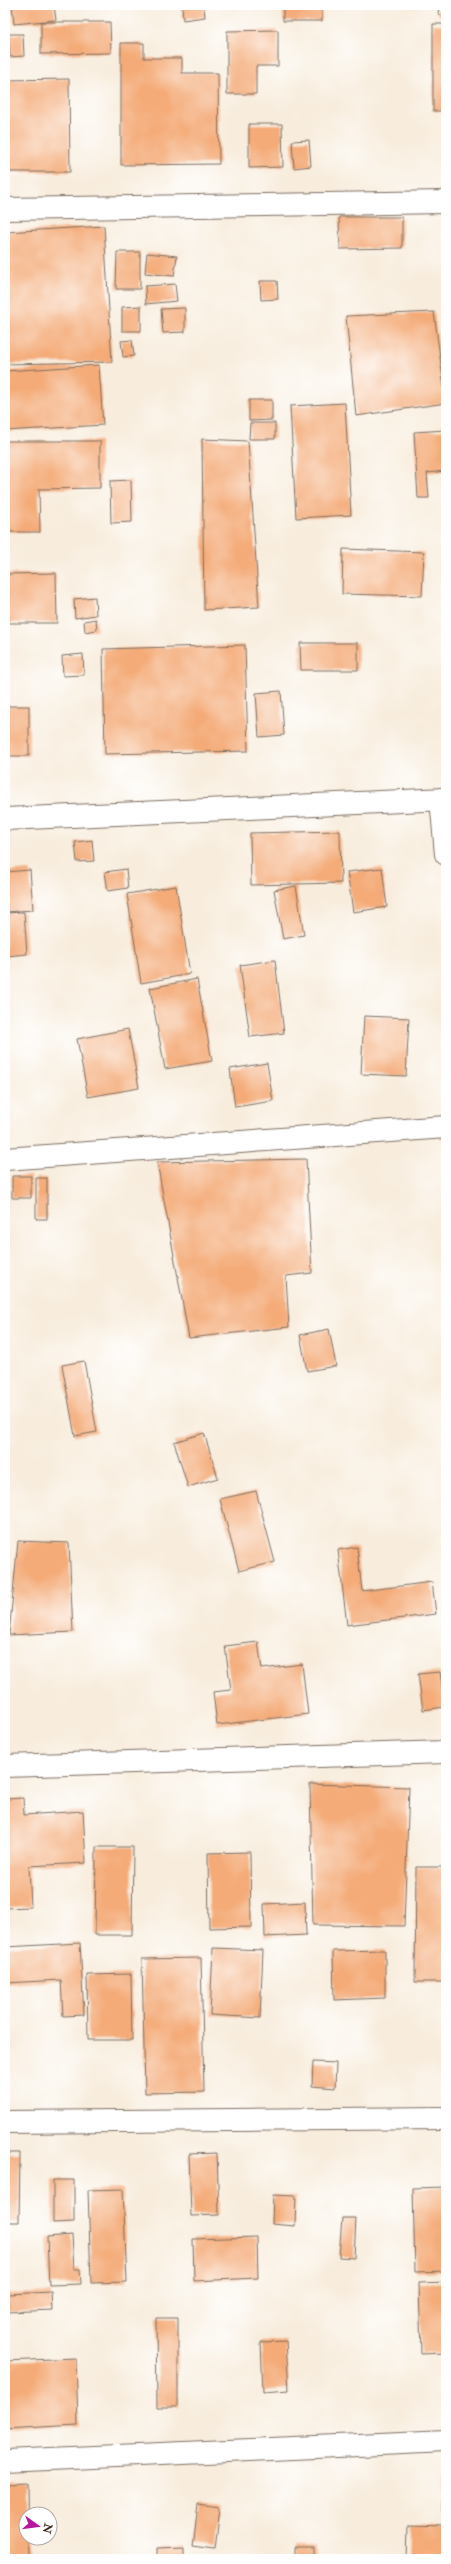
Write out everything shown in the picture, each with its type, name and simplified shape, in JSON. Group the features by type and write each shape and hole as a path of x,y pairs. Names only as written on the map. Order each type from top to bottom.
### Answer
{"street":[{"path":"5,209 446,202"},
{"path":"5,819 444,799 446,854"},
{"path":"5,1159 446,1127"},
{"path":"5,1766 446,1752"},
{"path":"5,2122 446,2118"},
{"path":"5,2461 446,2441"}],"building":[{"path":"12,5 54,5 56,20 14,24"},
{"path":"182,5 204,5 205,17 183,20"},
{"path":"283,5 322,5 322,21 283,21"},
{"path":"439,5 446,5 446,16 438,15"},
{"path":"41,22 110,22 111,53 41,54"},
{"path":"433,24 446,24 446,111 433,111"},
{"path":"278,30 278,66 256,66 256,94 227,94 227,31"},
{"path":"8,34 23,34 24,56 10,57"},
{"path":"121,43 144,43 144,58 182,58 182,73 218,73 219,164 121,165"},
{"path":"69,79 70,172 6,172 5,80"},
{"path":"249,124 282,124 283,167 249,168"},
{"path":"309,140 311,166 294,168 292,141"},
{"path":"339,217 402,217 402,248 340,249"},
{"path":"104,226 112,362 5,364 6,232"},
{"path":"117,252 140,252 140,289 116,289"},
{"path":"147,253 177,256 174,276 145,273"},
{"path":"260,281 277,281 278,299 261,300"},
{"path":"175,284 177,301 146,304 145,286"},
{"path":"141,306 141,331 122,331 122,307"},
{"path":"185,308 185,332 163,333 161,309"},
{"path":"434,312 446,403 356,416 346,316"},
{"path":"132,340 134,356 123,357 121,341"},
{"path":"99,365 103,425 5,431 5,371"},
{"path":"249,400 272,400 272,420 249,421"},
{"path":"345,403 351,515 296,518 290,406"},
{"path":"250,423 275,423 275,439 249,439"},
{"path":"446,430 446,471 427,473 429,498 418,498 414,432"},
{"path":"202,439 248,441 259,607 204,610"},
{"path":"5,441 100,441 100,488 39,489 40,532 5,532"},
{"path":"131,480 132,522 111,523 110,481"},
{"path":"343,549 424,552 422,596 342,594"},
{"path":"56,573 57,623 5,623 5,574"},
{"path":"95,597 96,615 75,618 74,599"},
{"path":"96,619 97,630 85,632 84,621"},
{"path":"300,643 358,643 358,670 301,670"},
{"path":"245,645 248,751 105,754 103,649"},
{"path":"83,654 84,675 63,676 62,656"},
{"path":"281,691 284,735 259,737 256,693"},
{"path":"5,706 29,706 29,756 5,756"},
{"path":"340,831 341,883 251,885 250,833"},
{"path":"92,840 94,861 77,862 75,842"},
{"path":"382,868 387,907 353,912 347,872"},
{"path":"126,869 128,888 108,891 105,872"},
{"path":"30,870 33,910 5,912 5,872"},
{"path":"176,886 190,974 141,983 127,894"},
{"path":"296,886 304,935 283,939 274,890"},
{"path":"24,912 27,954 6,956 5,913"},
{"path":"275,960 284,1033 250,1037 240,965"},
{"path":"197,979 212,1061 165,1069 150,988"},
{"path":"364,1016 409,1018 406,1076 361,1074"},
{"path":"128,1029 139,1088 88,1097 77,1039"},
{"path":"267,1063 273,1101 235,1107 230,1069"},
{"path":"306,1159 312,1273 286,1276 289,1327 189,1338 157,1162"},
{"path":"12,1176 31,1176 31,1198 12,1198"},
{"path":"36,1178 47,1178 47,1219 36,1219"},
{"path":"329,1329 336,1366 307,1371 300,1335"},
{"path":"84,1361 97,1432 75,1436 62,1365"},
{"path":"204,1433 218,1478 188,1487 174,1442"},
{"path":"256,1491 275,1562 239,1571 220,1499"},
{"path":"18,1541 69,1543 73,1632 9,1635"},
{"path":"357,1547 362,1591 432,1582 436,1614 347,1625 338,1550"},
{"path":"258,1642 262,1669 302,1664 308,1714 217,1725 213,1692 231,1690 225,1646"},
{"path":"440,1672 445,1707 423,1710 418,1674"},
{"path":"310,1784 409,1787 404,1926 313,1925"},
{"path":"23,1798 24,1815 83,1811 86,1863 29,1866 31,1907 5,1908 5,1799"},
{"path":"96,1847 133,1847 132,1935 95,1935"},
{"path":"250,1852 251,1927 209,1928 208,1853"},
{"path":"416,1867 446,1867 446,1982 415,1982"},
{"path":"305,1902 306,1935 265,1937 264,1904"},
{"path":"80,1943 84,2015 63,2016 61,1980 5,1983 5,1947"},
{"path":"213,1948 263,1950 260,2018 210,2015"},
{"path":"385,1950 385,1998 334,2000 333,1951"},
{"path":"201,1958 204,2092 145,2093 142,1959"},
{"path":"131,1974 132,2040 88,2040 87,1975"},
{"path":"313,2062 336,2063 335,2088 312,2086"},
{"path":"5,2153 20,2153 19,2222 5,2222"},
{"path":"217,2153 219,2215 191,2216 189,2154"},
{"path":"53,2180 74,2180 74,2222 53,2223"},
{"path":"446,2187 446,2271 415,2272 413,2188"},
{"path":"123,2189 127,2282 91,2283 88,2190"},
{"path":"273,2195 296,2196 295,2226 272,2224"},
{"path":"342,2218 356,2218 354,2258 339,2257"},
{"path":"72,2235 74,2269 80,2269 81,2284 49,2285 47,2237"},
{"path":"257,2237 258,2278 194,2281 193,2239"},
{"path":"446,2282 446,2353 421,2354 419,2283"},
{"path":"51,2292 52,2310 8,2312 8,2294"},
{"path":"156,2318 178,2318 178,2407 157,2407"},
{"path":"286,2341 289,2390 263,2392 261,2342"},
{"path":"76,2358 78,2425 5,2429 5,2361"},
{"path":"444,2471 446,2471 446,2512 444,2512"},
{"path":"27,2483 27,2506 18,2506 18,2546 28,2546 28,2559 5,2559 5,2484"},
{"path":"198,2505 220,2508 215,2548 193,2545"},
{"path":"408,2524 446,2525 446,2559 407,2559"},
{"path":"294,2547 315,2547 315,2559 294,2559"},
{"path":"184,2548 184,2559 158,2559 158,2549"}]}
